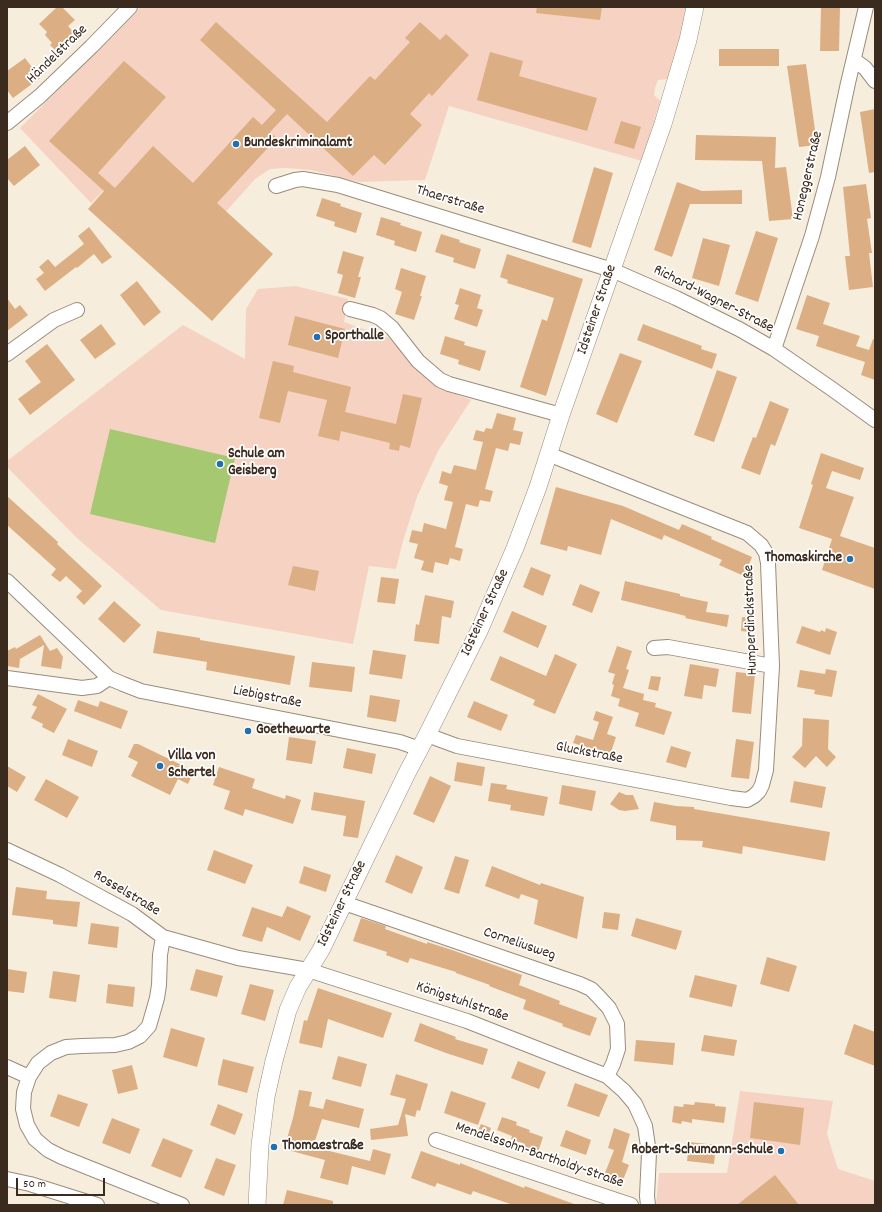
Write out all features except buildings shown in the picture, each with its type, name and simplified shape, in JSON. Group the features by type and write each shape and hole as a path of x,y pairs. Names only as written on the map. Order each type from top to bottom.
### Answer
{"street":[{"name":"Händelstraße","path":"7,123 40,96 130,7"},
{"name":"Idsteiner Straße","path":"257,1205 258,1169 266,1097 288,1010 298,987 321,950 407,773 480,629 525,523 673,94 688,40 695,7"},
{"name":"Honeggerstraße","path":"774,349 812,236 828,177 866,7"},
{"path":"854,60 865,68 875,81"},
{"name":"Thaerstraße","path":"276,186 295,180 338,185 612,270"},
{"name":"Richard-Wagner-Straße","path":"612,270 676,298 739,329 774,349 875,420"},
{"path":"350,309 380,318 392,328 418,361 440,380 449,384 561,415"},
{"path":"7,354 54,320 77,310"},
{"name":"Humperdinckstraße","path":"548,454 748,533 761,545 766,553 768,563 772,666 766,770 759,791 747,800"},
{"name":"Liebigstraße","path":"7,581 109,678 141,691 400,742 424,742"},
{"path":"654,648 668,647 772,666"},
{"path":"7,678 82,688 97,686 109,678"},
{"name":"Gluckstraße","path":"424,742 457,746 747,800"},
{"name":"Rosselstraße","path":"7,850 60,875 132,914 163,937 160,955 157,998 149,1026 140,1036 128,1042 115,1045 66,1047 51,1054 38,1064 29,1077 24,1092 23,1109 27,1125 36,1139 48,1150 182,1205"},
{"name":"Corneliusweg","path":"344,902 591,989 609,1008 617,1024 618,1049 607,1076"},
{"name":"Königstuhlstraße","path":"163,937 238,958 308,970 467,1021 607,1076 624,1090 635,1104 645,1126 649,1153 648,1205"},
{"path":"7,1067 29,1077"},
{"name":"Mendelssohn-Bartholdy-Straße","path":"436,1140 631,1205"},
{"path":"7,1179 30,1184 97,1205"}],"shaded area":[{"name":"Bundeskriminalamt","path":"141,7 686,7 680,41 668,79 658,80 655,88 654,95 660,101 642,161 449,106 425,180 359,182 311,170 286,168 270,169 255,179 190,252 110,184 91,203 20,128"},
{"name":"Schule am Geisberg","path":"296,286 348,299 344,322 389,338 419,371 443,389 471,400 438,451 417,497 396,569 369,566 353,644 161,610 78,539 7,467 7,461 183,325 245,359 246,309 258,289"},
{"name":"Robert-Schumann-Schule","path":"740,1091 833,1101 827,1134 838,1169 875,1181 875,1205 656,1205 659,1173 727,1173"}],"green space":[{"path":"110,429 235,458 215,543 90,514"}],"place":[{"name":"Bundeskriminalamt","path":"236,144"},
{"name":"Sporthalle","path":"317,337"},
{"name":"Schule am Geisberg","path":"220,464"},
{"name":"Thomaskirche","path":"850,559"},
{"name":"Goethewarte","path":"248,731"},
{"name":"Villa von Schertel","path":"160,766"},
{"name":"Thomaestraße","path":"274,1147"},
{"name":"Robert-Schumann-Schule","path":"781,1151"}]}
